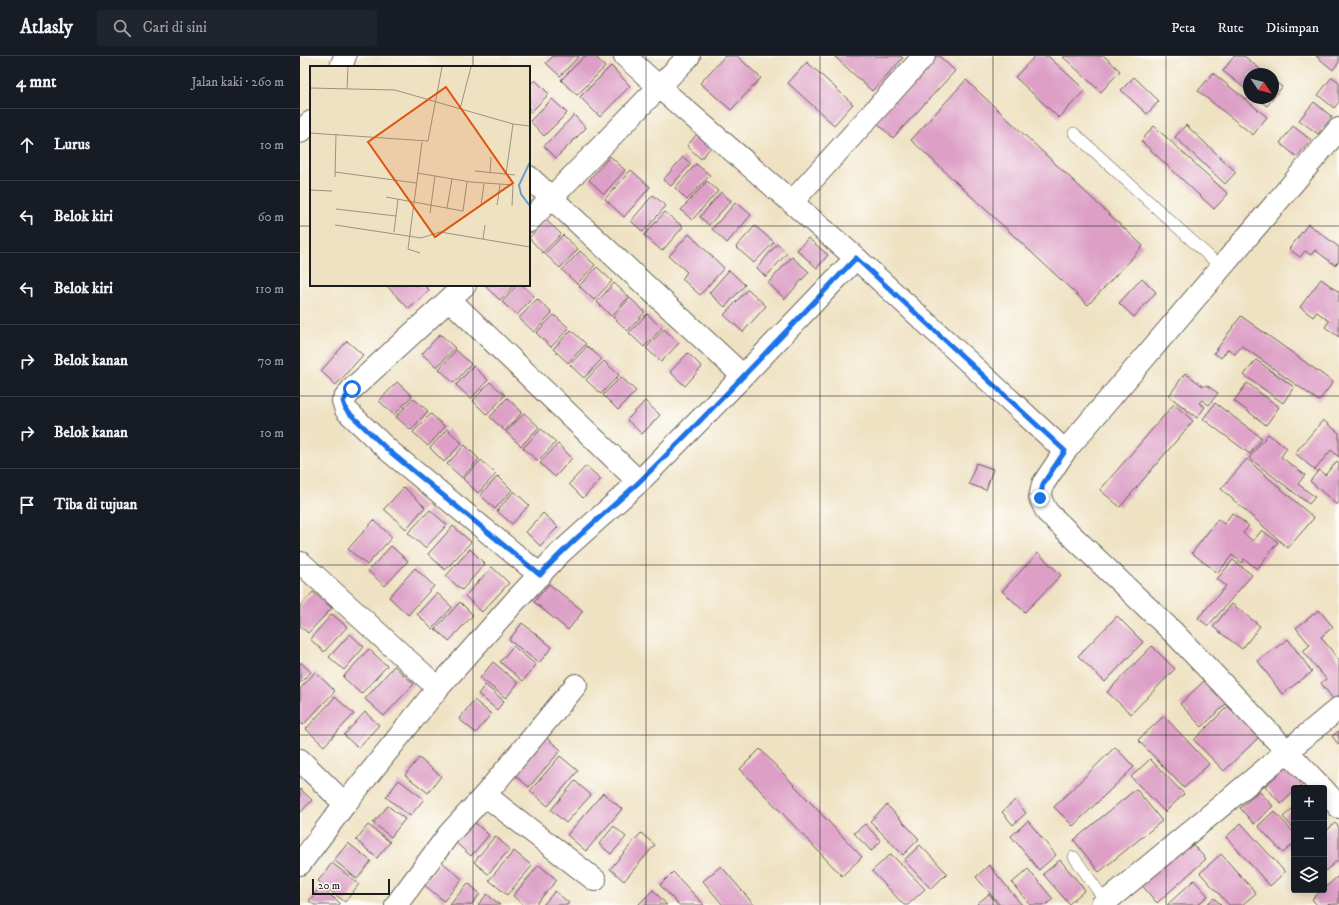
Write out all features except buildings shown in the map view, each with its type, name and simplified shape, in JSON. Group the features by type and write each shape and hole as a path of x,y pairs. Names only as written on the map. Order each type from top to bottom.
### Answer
{"street":[{"path":"341,66 345,56"},
{"path":"625,56 856,258 1065,451"},
{"path":"530,220 689,56"},
{"path":"792,202 924,56"},
{"path":"300,132 310,123"},
{"path":"1319,785 1174,633 1047,512 1040,498 1043,484 1065,451 1339,129"},
{"path":"530,178 743,376"},
{"path":"300,864 345,804 438,688 515,601 559,554 639,482 856,258"},
{"path":"464,286 352,389 343,401 346,410 388,450 540,575"},
{"path":"450,300 639,482"},
{"path":"300,563 438,688"},
{"path":"396,905 450,834 485,795 576,685"},
{"path":"1106,904 1287,750 1339,708"},
{"path":"300,760 345,804"},
{"path":"1327,793 1339,807"},
{"path":"485,795 595,880"}],"lane":[{"path":"1074,133 1222,268"},
{"path":"1074,857 1106,904"}],"route":[{"path":"352,389 343,401 346,410 388,450 540,575 559,554 639,482 856,258 1065,451 1043,484 1040,498"}]}
